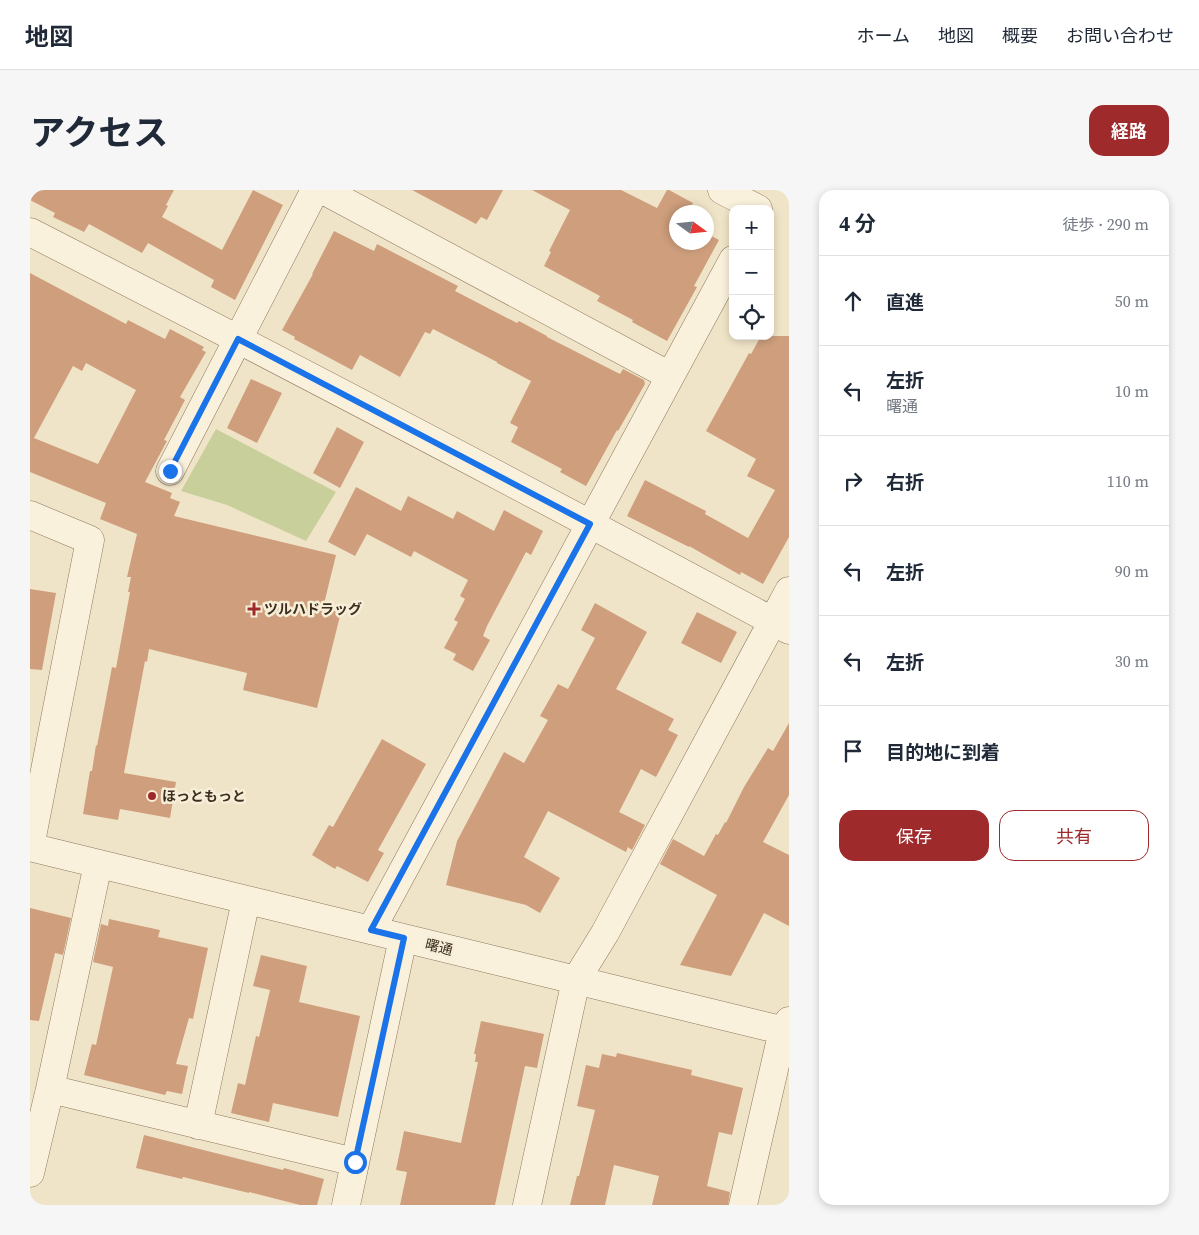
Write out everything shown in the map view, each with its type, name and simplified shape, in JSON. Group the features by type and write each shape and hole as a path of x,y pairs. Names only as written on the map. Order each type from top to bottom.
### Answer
{"street":[{"path":"170,471 315,190"},
{"path":"323,190 670,376"},
{"path":"722,190 751,205"},
{"path":"761,205 770,190"},
{"path":"30,232 238,339 781,626"},
{"path":"371,930 729,267"},
{"path":"30,515 90,540 30,847"},
{"path":"527,1205 576,980 605,934 781,626 789,591"},
{"name":"曙通","path":"30,847 576,980 787,1028"},
{"path":"30,1173 98,864"},
{"path":"198,1125 246,900"},
{"path":"346,1205 404,938"},
{"path":"743,1205 787,1028"},
{"path":"50,1089 355,1162"}],"green space":[{"path":"216,429 336,492 306,541 227,505 181,491"}],"building":[{"path":"30,190 174,190 162,217 222,250 253,190 283,205 235,300 211,287 214,280 148,243 142,253 89,224 84,232 53,217 55,213 30,200"},
{"path":"412,190 503,190 487,220 481,217 476,224"},
{"path":"532,190 621,190 657,208 667,190 669,190 693,203 692,205 669,205 669,250 714,250 694,286 697,287 667,341 597,301 600,296 544,266 551,252 549,251 570,210"},
{"path":"334,231 374,251 377,244 458,286 455,291 517,323 519,321 620,374 623,369 644,380 645,384 586,486 560,472 562,469 511,442 518,427 510,423 531,381 433,329 430,334 425,332 400,377 360,355 352,370 294,339 295,337 282,330"},
{"path":"714,237 719,240 714,249"},
{"path":"30,273 126,324 128,320 165,339 170,329 204,347 202,350 206,352 180,397 185,400 164,440 167,441 145,482 172,493 170,498 180,502 174,516 336,555 323,608 341,612 317,708 243,690 247,673 149,649 147,662 145,661 124,773 176,782 170,818 120,809 118,820 83,814 112,667 116,668 130,592 128,592 131,577 127,577 137,534 100,519 106,503 30,472","holes":["86,363 136,390 98,464 34,438 73,366 82,371"]},
{"path":"774,336 789,336 789,537 763,584 741,572 740,575 689,546 627,516 645,480 706,511 705,514 748,538 775,490 747,476 756,459 706,431 749,353 751,354 759,340 774,340"},
{"path":"251,379 282,393 257,443 227,428"},
{"path":"337,427 364,442 340,488 313,473"},
{"path":"356,487 401,511 408,496 453,519 457,511 494,531 504,510 543,531 531,555 526,552 487,626 483,636 490,640 473,671 453,660 456,654 444,648 458,622 454,620 465,599 460,596 468,580 414,551 411,557 367,534 355,556 328,542"},
{"path":"30,589 56,593 42,670 30,669"},
{"path":"595,603 647,632 616,689 674,719 668,730 678,735 656,777 641,769 619,812 645,825 632,850 628,847 626,852 548,811 524,857 560,878 540,913 526,905 446,885 457,841 504,752 524,763 548,720 540,716 558,684 568,689 595,638 581,630"},
{"path":"697,612 737,632 721,663 681,643"},
{"path":"789,723 789,795 763,842 789,855 789,926 764,913 731,976 680,965 717,895 660,864 673,839 704,856 716,834 718,835 726,823 744,787 768,748 773,751"},
{"path":"382,739 426,764 378,850 384,853 368,882 337,866 335,869 312,855 329,825 333,827"},
{"path":"30,908 71,918 63,955 55,953 39,1021 30,1020"},
{"path":"109,919 160,930 158,937 208,948 193,1019 189,1018 176,1064 188,1066 182,1094 167,1091 165,1095 84,1075 92,1044 96,1045 113,967 93,962 101,924 108,926"},
{"path":"261,955 307,966 299,1002 360,1016 338,1117 273,1103 269,1122 231,1113 238,1083 245,1085 256,1036 259,1037 270,990 253,986"},
{"path":"481,1021 544,1034 537,1068 525,1066 495,1205 400,1205 407,1172 396,1170 404,1131 461,1143 478,1062 475,1062 476,1054 474,1054"},
{"path":"617,1053 692,1070 691,1075 743,1088 732,1135 719,1132 707,1186 730,1192 728,1205 652,1205 659,1176 614,1165 605,1205 570,1205 595,1110 577,1106 586,1065 599,1068 602,1054 616,1057"},
{"path":"144,1135 324,1179 317,1205 300,1205 183,1177 182,1179 136,1168"}],"place":[{"name":"ツルハドラッグ","path":"254,609"},
{"name":"ほっともっと","path":"152,796"}],"route":[{"path":"170,471 238,339 590,524 371,930 404,938 355,1162"}]}
